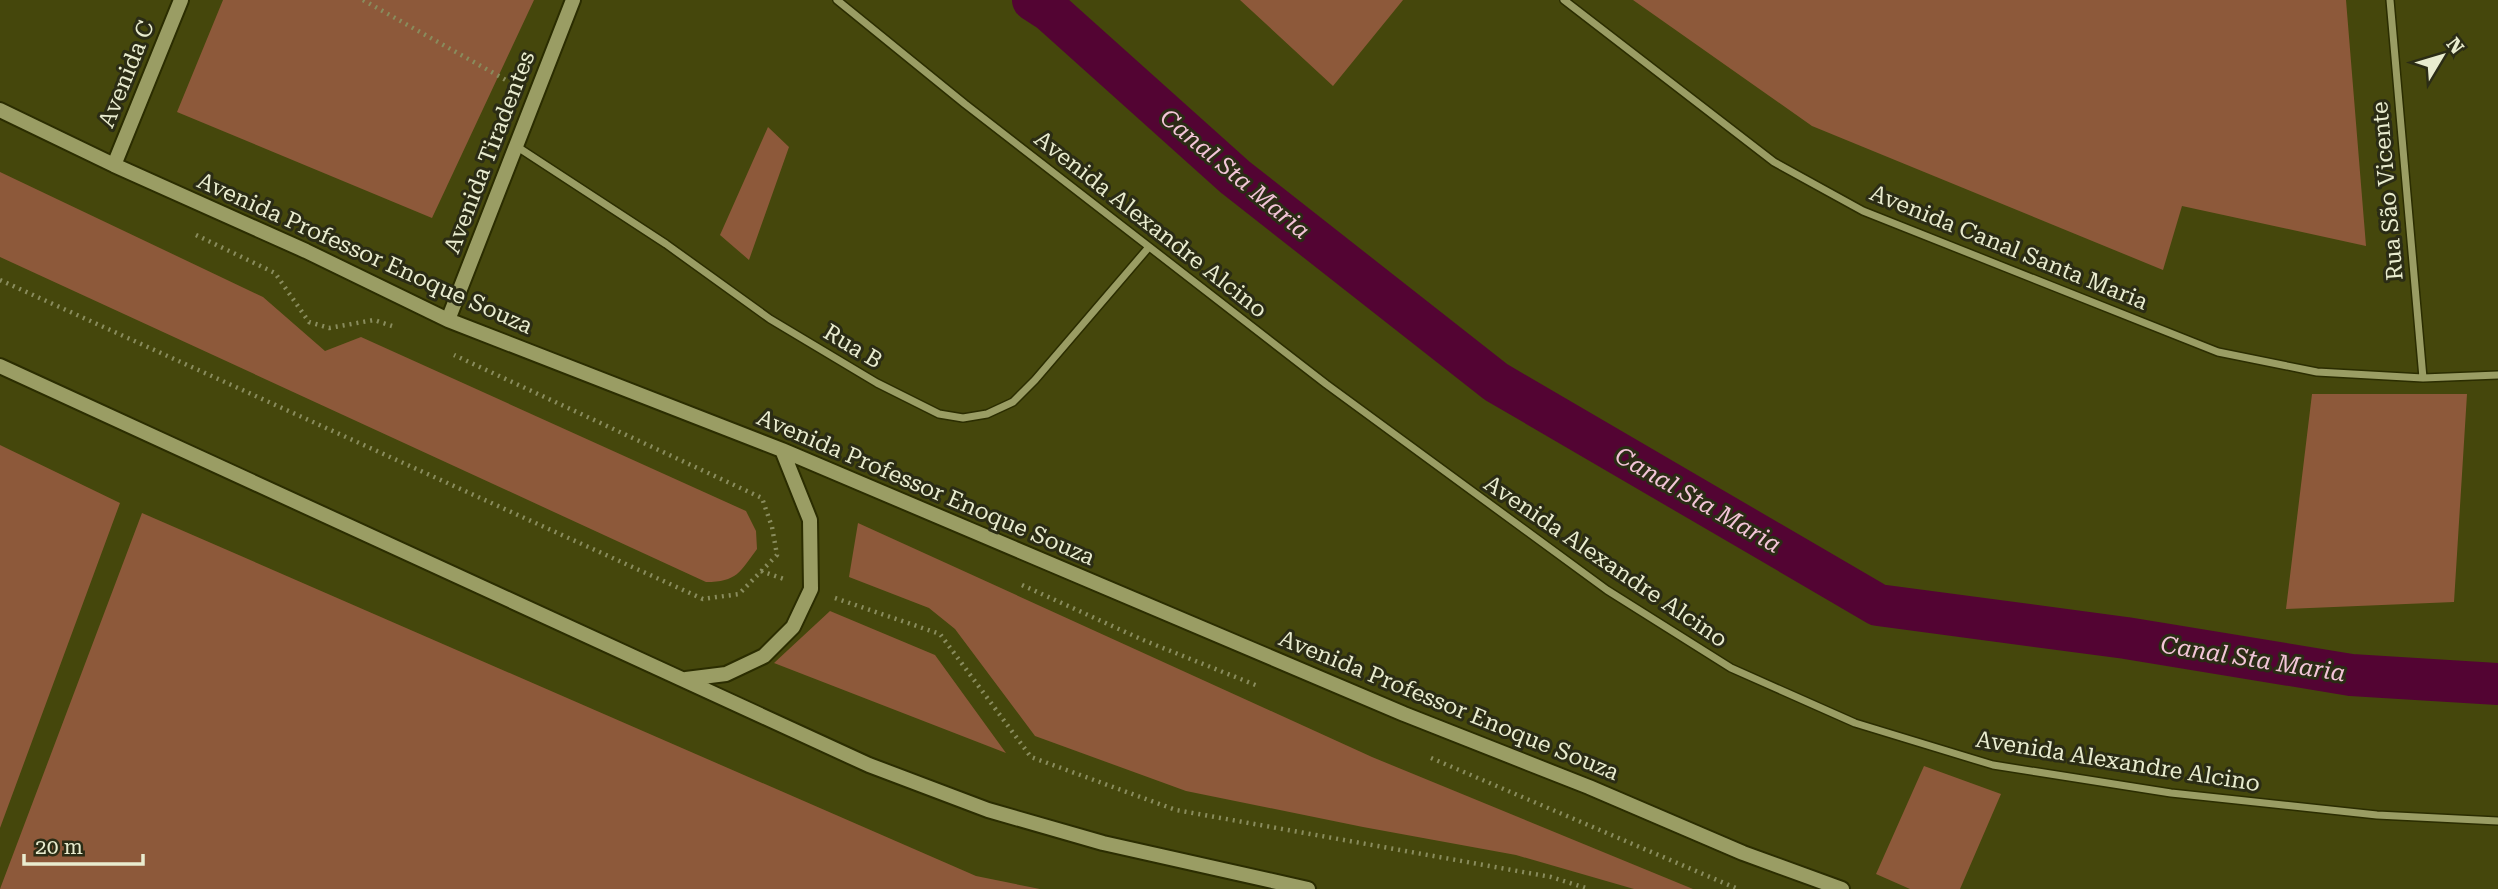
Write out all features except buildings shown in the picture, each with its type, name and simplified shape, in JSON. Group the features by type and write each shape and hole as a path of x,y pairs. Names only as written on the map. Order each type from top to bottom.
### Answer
{"main road":[{"name":"Avenida C","path":"114,165 181,0"},
{"name":"Avenida Tiradentes","path":"448,320 573,0"},
{"name":"Avenida Professor Enoque Souza","path":"0,110 114,165 306,251 448,320 782,450 1405,714 1589,787 1742,853 1842,889"},
{"path":"0,366 869,765 988,810 1102,843 1308,889"},
{"path":"685,679 726,674 764,656 793,627 811,589 810,520 782,450"}],"street":[{"name":"Avenida Alexandre Alcino","path":"837,0 965,104 1337,392 1607,590 1731,668 1855,723 1993,765 2157,791 2376,815 2498,821"},
{"name":"Avenida Canal Santa Maria","path":"1564,0 1774,162 1863,211 2218,352 2316,372 2423,378 2498,375"},
{"name":"Rua São Vicente","path":"2390,0 2423,378"},
{"name":"Rua B","path":"516,146 666,244 770,319 877,383 939,414 963,418 987,414 1013,402 1149,247"}],"path":[{"path":"363,0 536,96"},
{"path":"187,231 275,273 309,322 330,328 374,320 392,327"},
{"path":"0,280 703,598 739,594 778,555 762,498 442,349"},
{"path":"761,571 940,634 1031,757 1176,810 1551,877 1588,889"}],"shaded area":[{"path":"223,0 534,0 432,218 177,112"},
{"path":"1240,0 1403,0 1333,86"},
{"path":"1633,0 2346,0 2366,246 2182,206 2163,270 1812,126"},
{"path":"768,127 789,147 749,260 720,235"},
{"path":"0,172 263,297 325,351 361,337 746,511 756,531 757,549 731,578 706,582 0,257"},
{"path":"2312,394 2467,394 2454,602 2286,609"},
{"path":"0,445 120,503 0,828"},
{"path":"142,513 976,876 1040,889 0,889"},
{"path":"858,523 1372,757 1693,889 1634,889 1516,855 1186,791 1035,736 955,629 929,608 849,577"},
{"path":"830,611 935,655 1006,753 774,663"},
{"path":"1924,766 2001,794 1960,889 1910,889 1876,874"}],"waterway":[{"name":"Canal Sta Maria","path":"1033,0 1050,11 1235,177 1496,382 1878,605 2126,638 2351,675 2498,684"}]}
